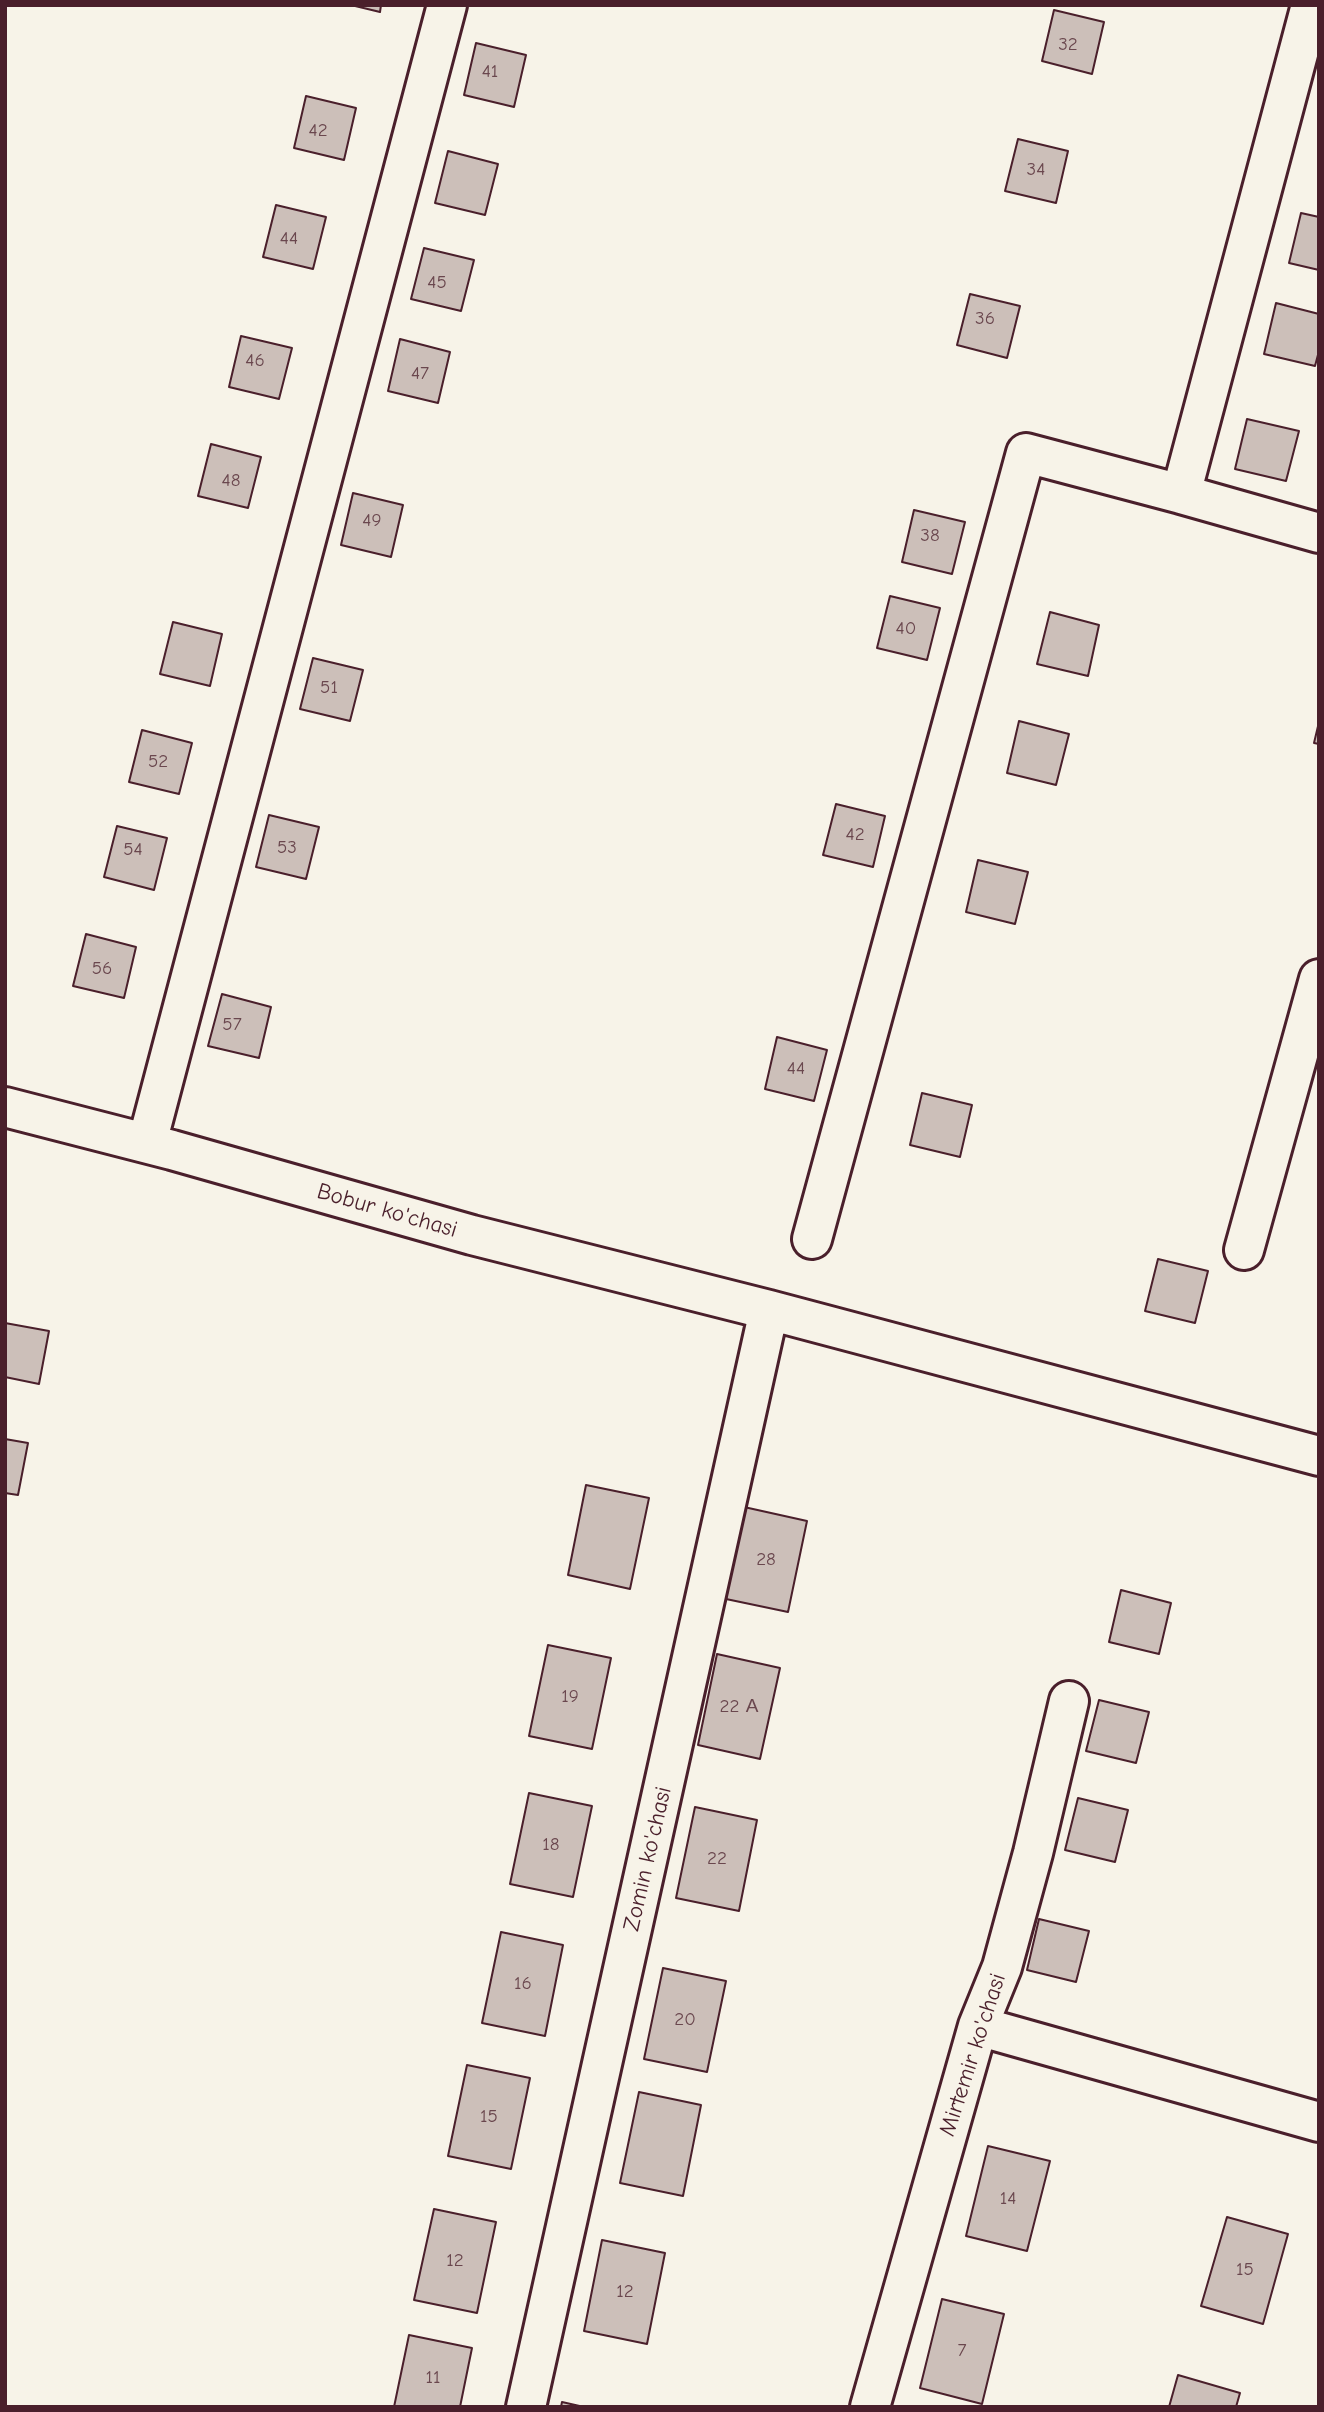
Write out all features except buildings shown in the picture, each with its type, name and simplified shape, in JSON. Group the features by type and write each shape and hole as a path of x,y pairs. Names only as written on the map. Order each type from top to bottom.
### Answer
{"street":[{"path":"147,1143 447,5"},
{"path":"1181,494 1311,5"},
{"path":"812,1238 1026,453 1319,533"},
{"path":"1244,1250 1319,979"},
{"name":"Bobur ko'chasi","path":"5,1107 147,1143 472,1236 769,1310 1319,1456"},
{"name":"Zomin ko'chasi","path":"526,2407 769,1310"},
{"name":"Mirtemir ko'chasi","path":"870,2407 978,2026 1002,1967 1033,1853 1069,1701"},
{"path":"978,2026 1319,2122"}]}
